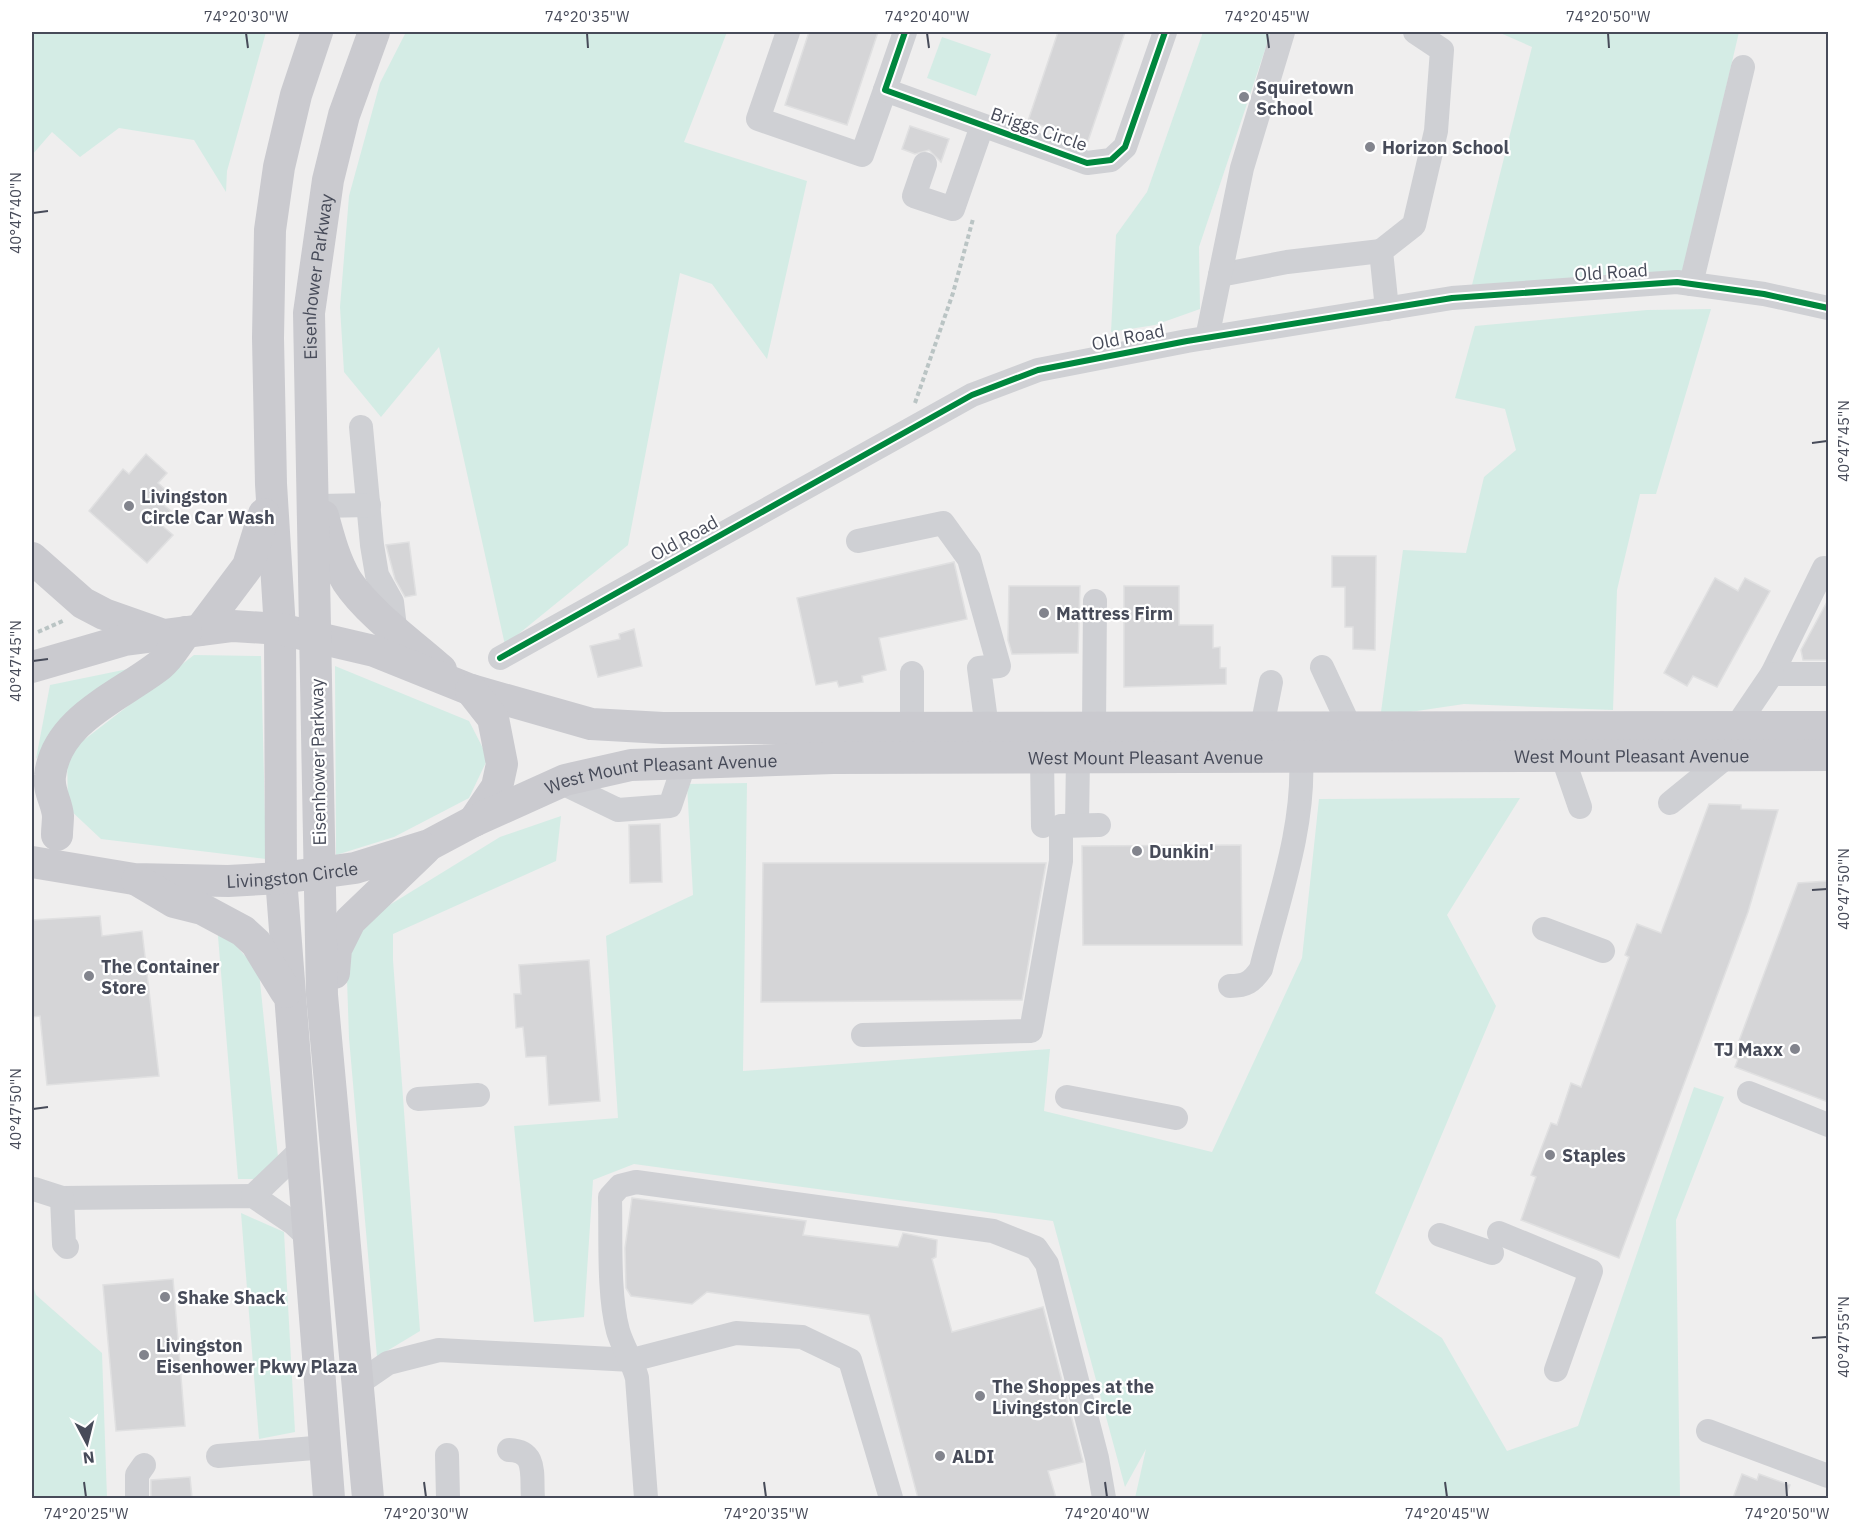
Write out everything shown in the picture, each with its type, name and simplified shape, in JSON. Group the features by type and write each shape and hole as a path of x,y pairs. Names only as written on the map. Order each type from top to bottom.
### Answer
{"main road":[{"name":"Eisenhower Parkway","path":"317,32 291,116 279,167 270,230 268,338 271,484 280,629 282,878 289,997 329,1498"},
{"name":"Eisenhower Parkway","path":"368,1498 322,995 311,302 328,180 341,126 374,32"},
{"path":"57,835 58,815 50,778 53,759 62,741 76,725 123,688 161,664 183,632 248,567 256,545 271,484"},
{"path":"315,492 336,559 348,581 395,628 464,687 493,718 502,764 497,787 474,821"},
{"path":"32,558 83,603 104,614 183,632"},
{"path":"32,667 125,640 233,626 280,629 374,651 464,687"},
{"name":"West Mount Pleasant Avenue","path":"464,687 591,724 663,728 1350,727 1733,741 1828,754"},
{"name":"West Mount Pleasant Avenue","path":"474,821 560,782 599,770 631,765 821,758 1562,755 1733,741 1828,727"},
{"path":"32,806 41,826 57,835 101,874"},
{"name":"Livingston Circle","path":"101,874 134,879 228,881 320,874 355,868 429,845 474,821"},
{"path":"322,995 334,972 336,949 350,921 429,845"},
{"path":"32,861 101,874"},
{"path":"134,879 174,902 202,909 243,932 256,943 289,997"}],"street":[{"path":"788,32 758,119 862,155 905,32"},
{"name":"Briggs Circle","path":"885,90 1087,163 1112,160 1125,147 1165,32"},
{"path":"1207,338 1242,168 1282,32"},
{"path":"1220,275 1287,262 1381,251 1414,225 1437,131 1442,50 1415,32"},
{"path":"1691,284 1743,67"},
{"path":"925,164 914,196 953,209 982,126"},
{"path":"1381,251 1387,309"},
{"name":"Old Road","path":"500,658 972,395 1038,370 1207,338 1452,298 1677,282 1764,294 1828,308"},
{"path":"361,427 377,574 392,602 395,628"},
{"path":"315,492 369,505"},
{"path":"858,541 943,523 969,559 999,666 980,668 987,728"},
{"path":"1670,803 1733,741 1772,674 1824,568 1828,570"},
{"path":"1094,727 1095,601"},
{"path":"1322,667 1350,727"},
{"path":"912,673 912,728"},
{"path":"1772,674 1828,674"},
{"path":"1262,727 1271,682"},
{"path":"1562,755 1580,807"},
{"path":"1230,986 1243,986 1253,980 1261,969 1297,823 1302,782 1301,756"},
{"path":"1042,757 1042,826"},
{"path":"863,1035 1031,1031 1061,861 1061,826 1088,825 1078,757"},
{"path":"560,782 618,810 670,806 685,762"},
{"path":"1544,929 1603,951"},
{"path":"1749,1093 1828,1125"},
{"path":"418,1099 478,1095"},
{"path":"1067,1097 1176,1118"},
{"path":"253,1196 302,1149"},
{"path":"646,1498 637,1378 632,1360 618,1332 613,1282 610,1197 620,1186 636,1182 993,1231 1036,1248 1047,1264 1097,1458 1104,1498"},
{"path":"34,1189 62,1198 253,1196 293,1223 310,1239"},
{"path":"62,1198 64,1244 67,1246"},
{"path":"1440,1235 1495,1243 1591,1271 1556,1370"},
{"path":"359,1383 388,1363 439,1350 632,1360 736,1333 802,1337 850,1360 891,1498"},
{"path":"1708,1431 1828,1476"},
{"path":"218,1456 326,1447"},
{"path":"509,1450 527,1454 531,1462 533,1498"},
{"path":"447,1455 448,1498"},
{"path":"137,1498 137,1475 144,1465"}],"path":[{"path":"900,436 923,387 975,212"},
{"path":"38,632 74,616"}],"green space":[{"path":"32,32 266,32 227,171 226,192 194,140 119,128 80,157 52,132 32,155"},
{"path":"406,32 727,32 684,142 807,181 767,359 712,284 680,273 628,545 505,645 439,347 381,417 344,372 340,307 349,196 380,83"},
{"path":"1203,32 1271,32 1199,247 1200,309 1155,325 1111,332 1116,235 1147,192"},
{"path":"1498,32 1739,32 1683,272 1472,285 1532,47"},
{"path":"942,37 991,54 976,96 927,78"},
{"path":"1711,309 1656,494 1640,494 1617,590 1613,710 1464,704 1410,712 1381,712 1403,550 1466,553 1484,477 1516,450 1505,409 1455,398 1475,326 1647,310"},
{"path":"194,655 261,656 266,859 101,839 68,808 67,753"},
{"path":"335,666 469,721 488,758 469,798 394,837 336,855"},
{"path":"128,669 65,717 36,759 50,685"},
{"path":"747,783 743,1071 1050,1049 1044,1111 1212,1152 1302,958 1319,799 1520,798 1447,915 1496,1006 1375,1293 1442,1338 1507,1451 1578,1426 1694,1087 1724,1097 1676,1220 1680,1498 1135,1498 1146,1449 1125,1487 1053,1221 634,1164 593,1180 584,1317 534,1322 514,1126 618,1118 606,936 693,895 687,784"},
{"path":"561,816 556,861 393,934 420,1331 377,1357 349,1038 346,950 370,917 500,837"},
{"path":"217,924 259,972 278,1157 257,1179 238,1179"},
{"path":"241,1213 284,1232 295,1432 259,1439"},
{"path":"32,1283 36,1295 102,1353 107,1498 32,1498"}],"building":[{"path":"809,32 878,32 847,125 785,105"},
{"path":"1058,32 1125,32 1088,141 1028,121"},
{"path":"910,126 949,139 941,162 929,150 915,154 902,149"},
{"name":"Livingston Circle Car Wash","path":"146,454 167,473 158,483 168,492 160,502 171,511 159,523 173,535 147,563 89,511 123,469 129,474"},
{"path":"409,542 416,595 405,597 395,579 386,545"},
{"path":"1332,556 1376,556 1375,650 1353,649 1353,627 1345,627 1345,587 1332,587"},
{"path":"954,562 967,619 879,638 886,670 862,676 863,682 839,687 837,681 816,685 797,598"},
{"path":"1715,578 1738,591 1745,578 1770,591 1717,687 1693,676 1687,686 1664,673"},
{"name":"Mattress Firm","path":"1009,586 1080,586 1078,653 1012,654 1008,640"},
{"path":"1124,586 1179,586 1179,625 1213,625 1213,648 1220,647 1220,668 1226,668 1226,684 1124,687"},
{"path":"1828,600 1828,660 1803,660 1801,650"},
{"path":"634,629 642,666 598,677 590,646 620,639 619,634"},
{"path":"1709,804 1741,805 1741,809 1778,810 1748,912 1619,1258 1521,1220 1536,1177 1531,1175 1551,1123 1557,1125 1571,1083 1581,1087 1629,957 1625,955 1637,924 1661,933"},
{"path":"660,824 662,882 630,883 629,825"},
{"path":"1241,845 1242,945 1083,945 1082,846"},
{"path":"763,863 1046,863 1022,1000 761,1002"},
{"path":"1828,881 1828,1102 1735,1067 1738,1059 1733,1057 1798,883"},
{"name":"The Container Store","path":"100,916 102,936 142,931 159,1076 47,1085 40,1016 32,1017 32,920"},
{"path":"589,960 600,1101 549,1105 546,1056 526,1057 523,1027 516,1028 514,994 521,994 519,965"},
{"name":"The Shoppes at the Livingston Circle","path":"632,1198 806,1221 803,1235 898,1247 903,1233 937,1240 936,1257 932,1259 952,1332 1043,1307 1083,1462 1048,1471 1056,1498 918,1498 869,1315 707,1292 692,1304 631,1296 626,1288 625,1248"},
{"name":"Livingston Eisenhower Pkwy Plaza","path":"173,1279 185,1426 116,1431 103,1285"},
{"path":"1742,1474 1757,1480 1759,1474 1790,1485 1785,1498 1733,1498"},
{"path":"190,1477 192,1498 151,1498 151,1480"}],"cycle path":[{"path":"905,32 885,90 1087,163 1111,160 1125,147 1165,32"},
{"path":"500,658 972,395 1038,370 1187,341 1452,298 1677,282 1764,294 1828,308"}],"place":[{"name":"Squiretown School","path":"1244,97"},
{"name":"Horizon School","path":"1370,147"},
{"name":"Livingston Circle Car Wash","path":"129,506"},
{"name":"Mattress Firm","path":"1044,613"},
{"name":"Dunkin'","path":"1137,851"},
{"name":"The Container Store","path":"89,976"},
{"name":"TJ Maxx","path":"1795,1049"},
{"name":"Staples","path":"1550,1155"},
{"name":"Shake Shack","path":"165,1297"},
{"name":"Livingston Eisenhower Pkwy Plaza","path":"144,1355"},
{"name":"The Shoppes at the Livingston Circle","path":"980,1396"},
{"name":"ALDI","path":"940,1456"}]}
